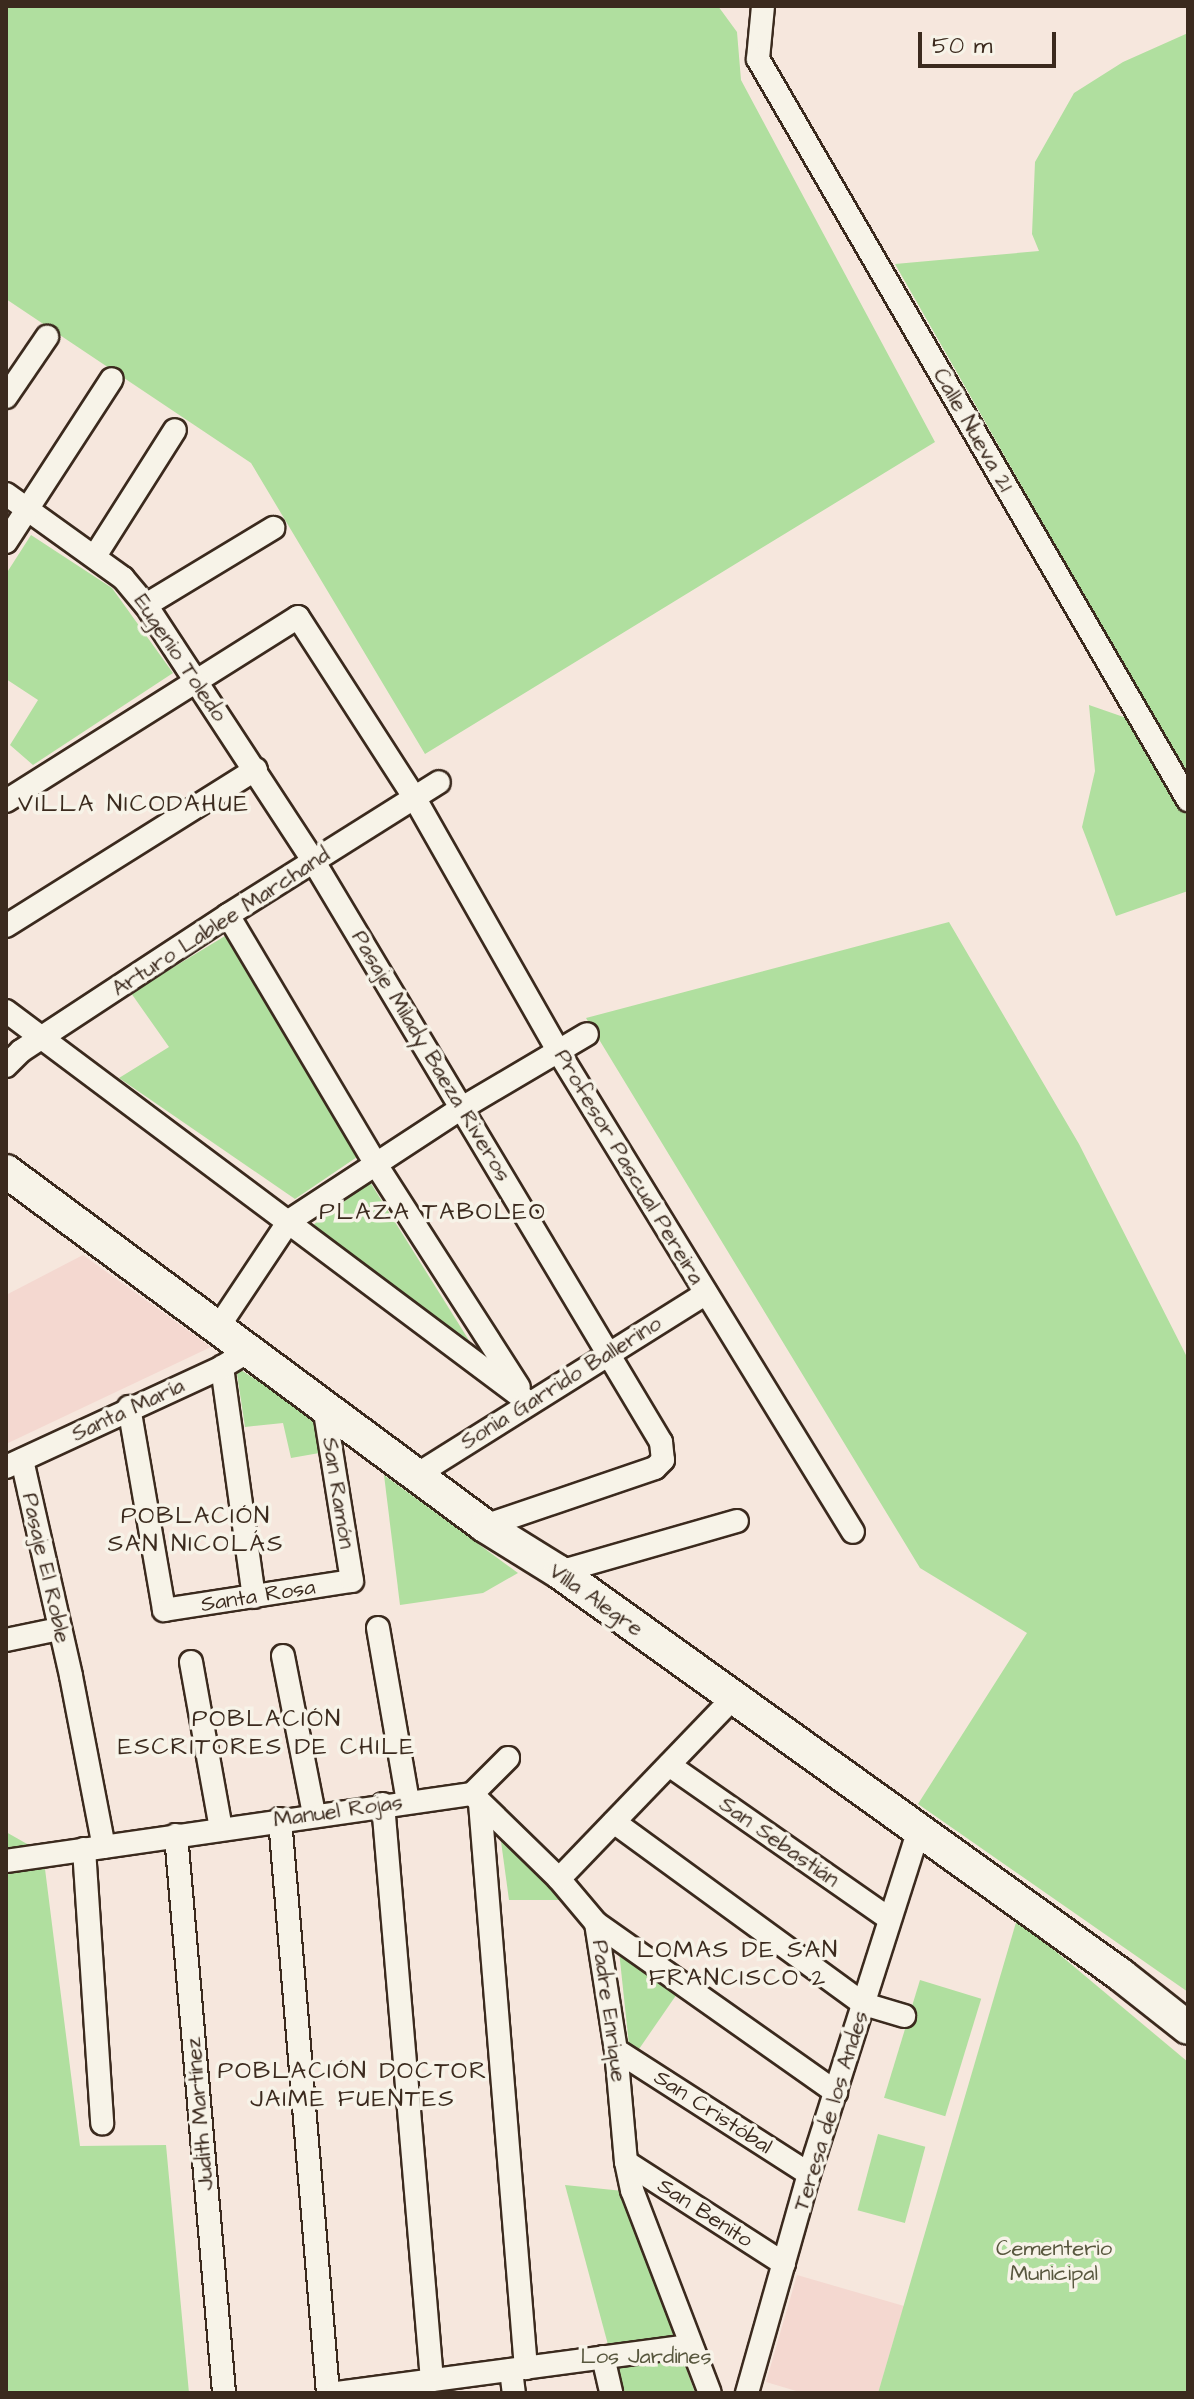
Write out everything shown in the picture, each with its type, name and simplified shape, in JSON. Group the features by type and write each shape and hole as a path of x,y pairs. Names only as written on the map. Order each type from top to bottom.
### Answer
{"main road":[{"name":"Villa Alegre","path":"6,1171 219,1326 236,1359 324,1406 485,1526 559,1572 919,1829 1121,1975 1188,2028"}],"street":[{"name":"Calle Nueva 21","path":"763,6 758,59 1188,800"},
{"path":"6,397 47,337"},
{"path":"6,542 112,379"},
{"path":"95,556 175,430"},
{"name":"Eugenio Toledo","path":"6,494 123,578 146,605 314,862"},
{"path":"146,605 273,528"},
{"name":"Profesor Pascual Pereira","path":"196,680 298,617 414,797 558,1051 853,1532"},
{"path":"6,801 196,680"},
{"path":"6,926 256,769"},
{"name":"Arturo Lablee Marchand","path":"6,1066 21,1051 228,915 439,782"},
{"name":"Pasaje Milady Baeza Riveros","path":"314,862 661,1442 663,1460 655,1468 485,1526"},
{"path":"228,915 375,1163 528,1402"},
{"path":"6,1011 528,1402"},
{"path":"219,1326 289,1221 462,1108 587,1034"},
{"name":"Sonia Garrido Ballerino","path":"418,1474 528,1402 706,1293"},
{"path":"236,1359 254,1597"},
{"name":"Santa María","path":"14,1463 236,1359"},
{"name":"San Ramón","path":"324,1406 352,1581"},
{"name":"Santa Rosa","path":"129,1407 164,1610 352,1581"},
{"name":"Pasaje El Roble","path":"14,1463 71,1676 94,1848 102,2123"},
{"path":"559,1572 737,1521"},
{"path":"378,1628 408,1801"},
{"path":"6,1640 59,1629"},
{"path":"283,1656 314,1814"},
{"path":"191,1662 221,1828"},
{"path":"476,1799 559,1879 733,1698"},
{"path":"508,1758 476,1799 518,2369 514,2393"},
{"name":"San Sebastián","path":"669,1765 890,1919"},
{"name":"Manuel Rojas","path":"6,1861 383,1804 476,1799"},
{"path":"383,1804 423,2385"},
{"path":"280,1819 328,2393"},
{"path":"614,1822 864,2004 904,2016"},
{"name":"Teresa de los Andes","path":"747,2393 809,2174 919,1829"},
{"name":"Judith Martínez","path":"176,1835 224,2393"},
{"name":"Padre Enrique","path":"559,1879 596,1923 616,2050 626,2162 632,2190 710,2393"},
{"path":"596,1923 836,2092"},
{"name":"San Cristóbal","path":"616,2050 809,2174"},
{"name":"San Benito","path":"626,2162 784,2264"},
{"path":"337,2393 423,2385 690,2346"},
{"path":"603,2357 611,2393"}],"shaded area":[{"path":"83,1255 211,1347 6,1444 6,1295"},
{"path":"797,2275 904,2306 878,2393 803,2393 766,2382"}],"green space":[{"path":"6,6 718,6 737,32 741,80 935,442 425,754 251,463 6,299"},
{"path":"1188,33 1188,891 1116,916 1082,827 1095,771 1089,705 1161,730 895,264 1039,251 1032,234 1035,162 1074,93 1123,62"},
{"path":"31,535 112,588 173,673 33,765 10,745 38,700 6,679 6,574"},
{"path":"949,922 1079,1144 1188,1359 1188,1992 918,1804 1027,1633 920,1568 586,1018"},
{"path":"225,936 357,1157 295,1199 119,1078 169,1047 131,993"},
{"path":"370,1182 475,1350 313,1225"},
{"path":"241,1370 320,1422 325,1452 291,1458 283,1423 245,1427 237,1374"},
{"path":"384,1475 518,1573 483,1593 400,1605"},
{"path":"6,1832 43,1853 80,2146 166,2145 189,2393 6,2393"},
{"path":"500,1834 565,1900 509,1900"},
{"name":"Cementerio Municipal","path":"1017,1919 1188,2062 1188,2393 878,2393"},
{"path":"619,1951 679,1991 637,2052 629,2045"},
{"path":"920,1980 981,1999 945,2116 884,2098"},
{"path":"878,2134 925,2147 905,2223 858,2210"},
{"name":"Los Jardines","path":"565,2185 623,2191 695,2393 621,2393"}],"district":[{"name":"VILLA NICODAHUE","path":"134,805"},
{"name":"PLAZA TABOLEO","path":"433,1213"},
{"name":"POBLACIÓN SAN NICOLÁS","path":"196,1531"},
{"name":"POBLACIÓN ESCRITORES DE CHILE","path":"267,1734"},
{"name":"LOMAS DE SAN FRANCISCO 2","path":"738,1965"},
{"name":"POBLACIÓN DOCTOR JAIME FUENTES","path":"353,2086"}]}
